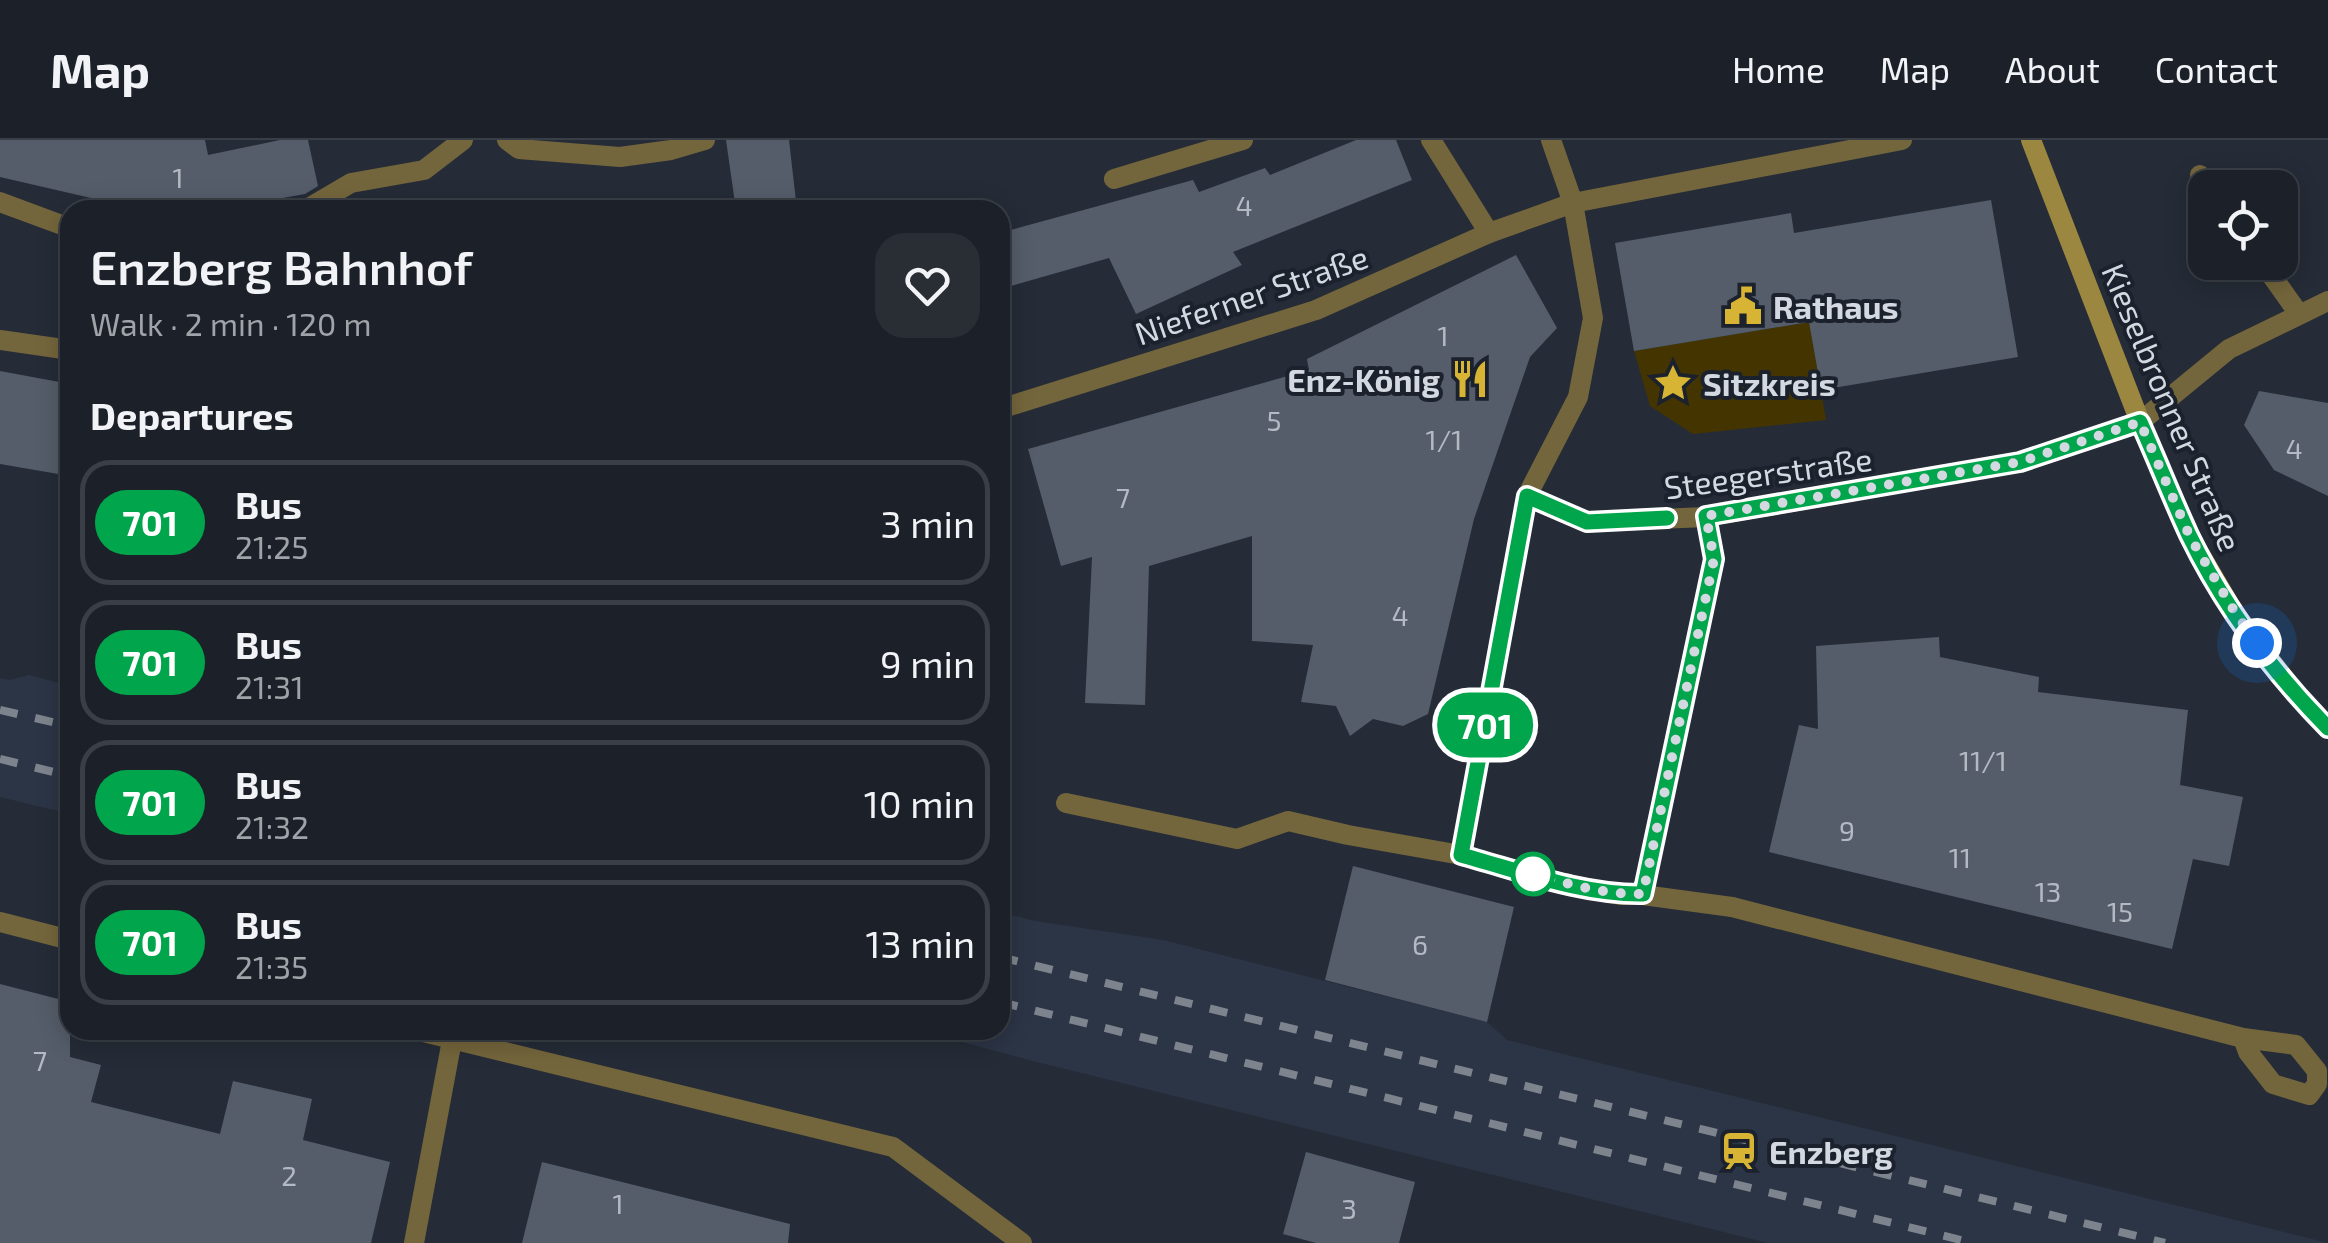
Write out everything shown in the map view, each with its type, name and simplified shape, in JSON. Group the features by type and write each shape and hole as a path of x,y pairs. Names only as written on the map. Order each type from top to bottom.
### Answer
{"main road":[{"name":"Kieselbronner Straße","path":"2031,140 2140,422 2190,537 2236,614 2301,700 2328,728"}],"street":[{"path":"323,200 351,184 424,170 463,140"},
{"path":"507,140 519,149 620,157 671,150 705,140"},
{"path":"1114,179 1242,140"},
{"path":"1430,140 1489,232"},
{"path":"1461,855 1527,496 1578,397 1594,318 1574,202 1551,140"},
{"name":"Nieferner Straße","path":"1010,406 1316,310 1489,232 1574,202 1902,140"},
{"path":"0,202 60,224"},
{"path":"2275,280 2299,314"},
{"path":"2140,422 2229,349 2328,301"},
{"path":"0,340 60,349"},
{"name":"Steegerstraße","path":"1527,496 1587,522 1706,516 2020,462 2140,422"},
{"path":"1643,894 1714,559 1706,516"},
{"path":"1066,803 1236,839 1288,821 1461,855 1620,895 1643,894 1732,906 2243,1038 2296,1045 2318,1070 2317,1084 2310,1095 2274,1084 2248,1052 2243,1038"},
{"path":"0,922 60,937"},
{"path":"414,1243 452,1040 893,1147 1022,1243"}],"shaded area":[{"path":"1809,322 1826,420 1693,434 1650,406 1634,351"},
{"path":"29,675 60,683 60,812 0,797 0,678 10,680"},
{"path":"1010,915 1163,940 1487,1022 1507,1040 2328,1243 1768,1243 954,1040 1010,1040"}],"building":[{"path":"0,140 205,140 208,155 280,140 308,140 318,186 305,194 277,200 100,200 0,177"},
{"path":"726,140 789,140 796,200 735,200"},
{"path":"1356,140 1396,140 1412,180 1233,252 1242,265 1136,314 1109,258 1010,286 1010,230 1193,180 1199,192 1265,168 1270,175"},
{"path":"1991,200 2018,357 1821,390 1809,322 1634,351 1615,243 1791,213 1794,233"},
{"path":"1516,255 1557,328 1530,357 1474,519 1428,714 1403,726 1373,719 1350,736 1336,706 1301,702 1313,645 1252,641 1252,536 1149,566 1145,705 1085,703 1092,557 1061,566 1028,449 1309,370 1307,359"},
{"path":"0,371 60,382 60,474 0,464"},
{"path":"2259,391 2328,403 2328,496 2274,470 2244,425"},
{"path":"1939,637 1940,657 2039,677 2038,692 2188,710 2180,785 2243,797 2229,866 2193,859 2172,949 1769,852 1799,725 1818,729 1816,646"},
{"path":"1353,866 1514,907 1487,1022 1325,980"},
{"path":"0,984 60,999 60,1040 70,1040 70,1057 101,1065 91,1102 220,1134 233,1081 312,1099 303,1140 390,1162 371,1243 0,1243"},
{"path":"1306,1152 1415,1182 1399,1243 1316,1243 1283,1234"},
{"path":"542,1162 790,1224 788,1243 522,1243"}],"railway":[{"path":"0,710 60,724"},
{"path":"0,759 60,774"},
{"path":"1010,959 2165,1243"},
{"path":"1010,1004 1973,1243"}],"bus line":[{"name":"701","path":"1667,518 1587,522 1527,496 1461,855 1554,881 1620,895 1643,894 1714,559 1706,516 2020,462 2140,422 2190,537 2236,614 2301,700 2328,728"}],"place":[{"name":"Rathaus","path":"1743,306"},
{"name":"Enz-König","path":"1470,379"},
{"name":"Sitzkreis","path":"1673,383"},
{"name":"Enzberg","path":"1739,1151"}],"route":[{"path":"1533,874 1620,895 1643,894 1714,559 1706,516 2020,462 2140,422 2190,537 2257,643"}]}
